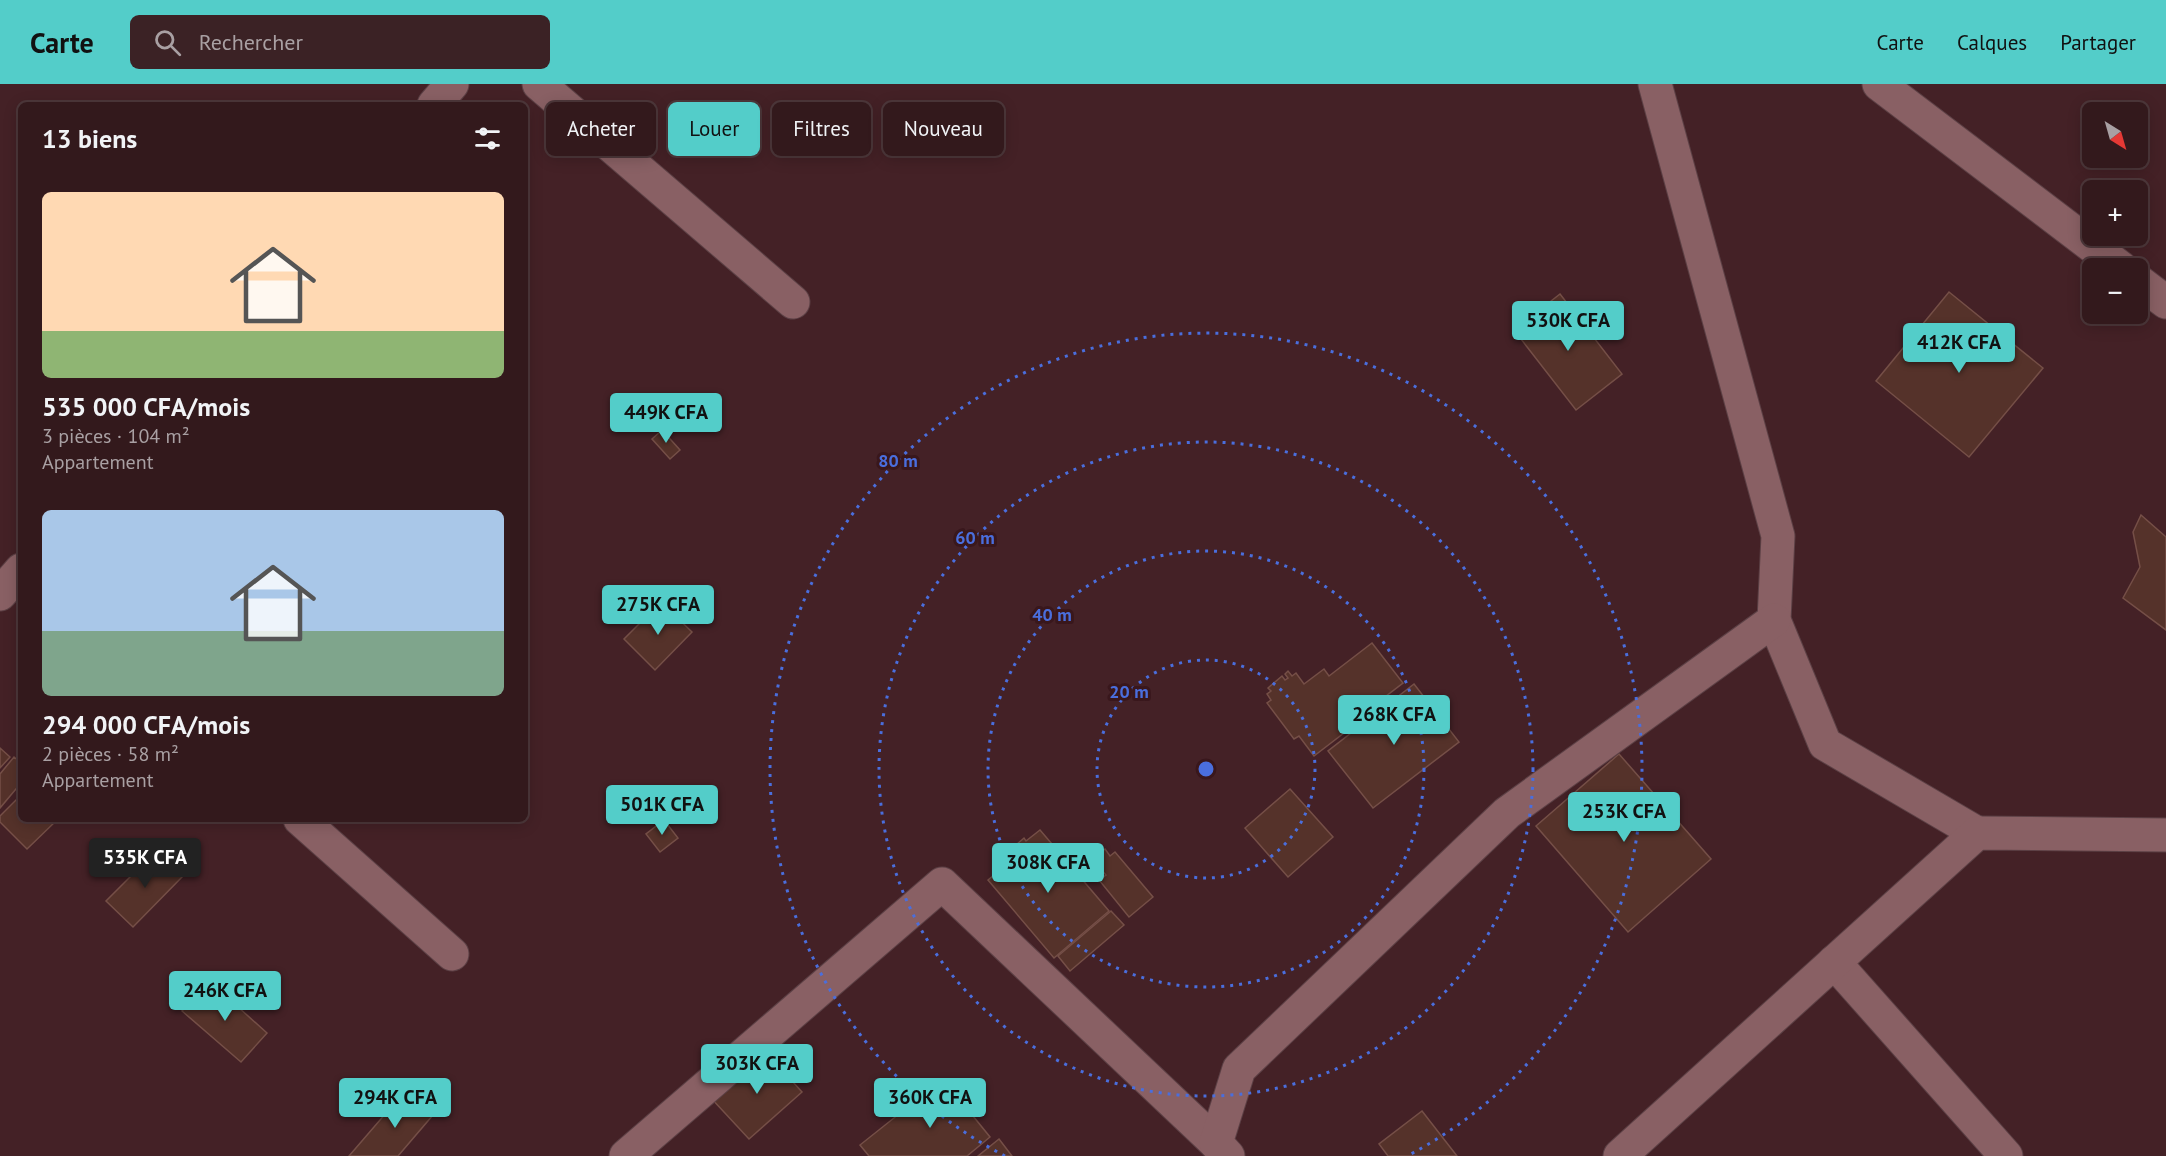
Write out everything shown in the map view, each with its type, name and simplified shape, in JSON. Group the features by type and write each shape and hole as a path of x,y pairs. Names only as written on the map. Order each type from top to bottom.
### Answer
{"street":[{"path":"437,102 452,84"},
{"path":"539,84 794,302"},
{"path":"1655,84 1778,536 1774,620 1825,744 1977,833 2166,835"},
{"path":"1879,84 2108,258"},
{"path":"2148,288 2166,302"},
{"path":"1222,1149 1239,1069 1506,813 1774,620"},
{"path":"303,822 452,954"},
{"path":"1620,1156 1977,833"},
{"path":"626,1156 942,884 1222,1149"},
{"path":"1834,962 2006,1156"}],"building":[{"path":"1949,292 2043,368 1969,457 1876,381"},
{"path":"1560,294 1622,374 1576,410 1514,330"},
{"path":"662,430 680,450 670,459 652,439"},
{"path":"2141,515 2166,537 2166,630 2123,598 2140,567 2133,532"},
{"path":"661,602 692,632 655,670 624,639"},
{"path":"1372,643 1403,683 1364,713 1366,716 1314,756 1299,736 1294,739 1267,703 1271,700 1267,694 1271,691 1268,688 1282,676 1285,680 1288,678 1285,674 1288,671 1292,676 1296,673 1304,684 1324,669 1329,676"},
{"path":"1414,684 1459,742 1373,808 1328,751"},
{"path":"0,748 10,757 0,768"},
{"path":"1619,754 1711,859 1628,932 1536,826"},
{"path":"14,757 18,760 18,787 0,808 0,774"},
{"path":"1290,789 1333,837 1288,877 1245,828"},
{"path":"18,798 18,822 55,822 27,849 0,822 0,816"},
{"path":"664,820 678,838 660,852 646,834"},
{"path":"1040,830 1109,911 1054,958 988,880 1014,858 1009,851 1024,838 1026,841"},
{"path":"1105,849 1110,856 1115,852 1153,897 1129,917 1099,880 1106,875 1092,859"},
{"path":"157,850 183,876 133,927 106,901"},
{"path":"1111,911 1124,925 1070,971 1058,956"},
{"path":"209,981 267,1033 241,1062 182,1011"},
{"path":"764,1050 802,1092 749,1139 711,1098"},
{"path":"943,1079 990,1137 967,1156 869,1156 860,1145"},
{"path":"405,1091 433,1115 398,1156 349,1156"},
{"path":"1422,1111 1457,1156 1388,1156 1379,1144"},
{"path":"999,1139 1012,1156 978,1156"}]}
